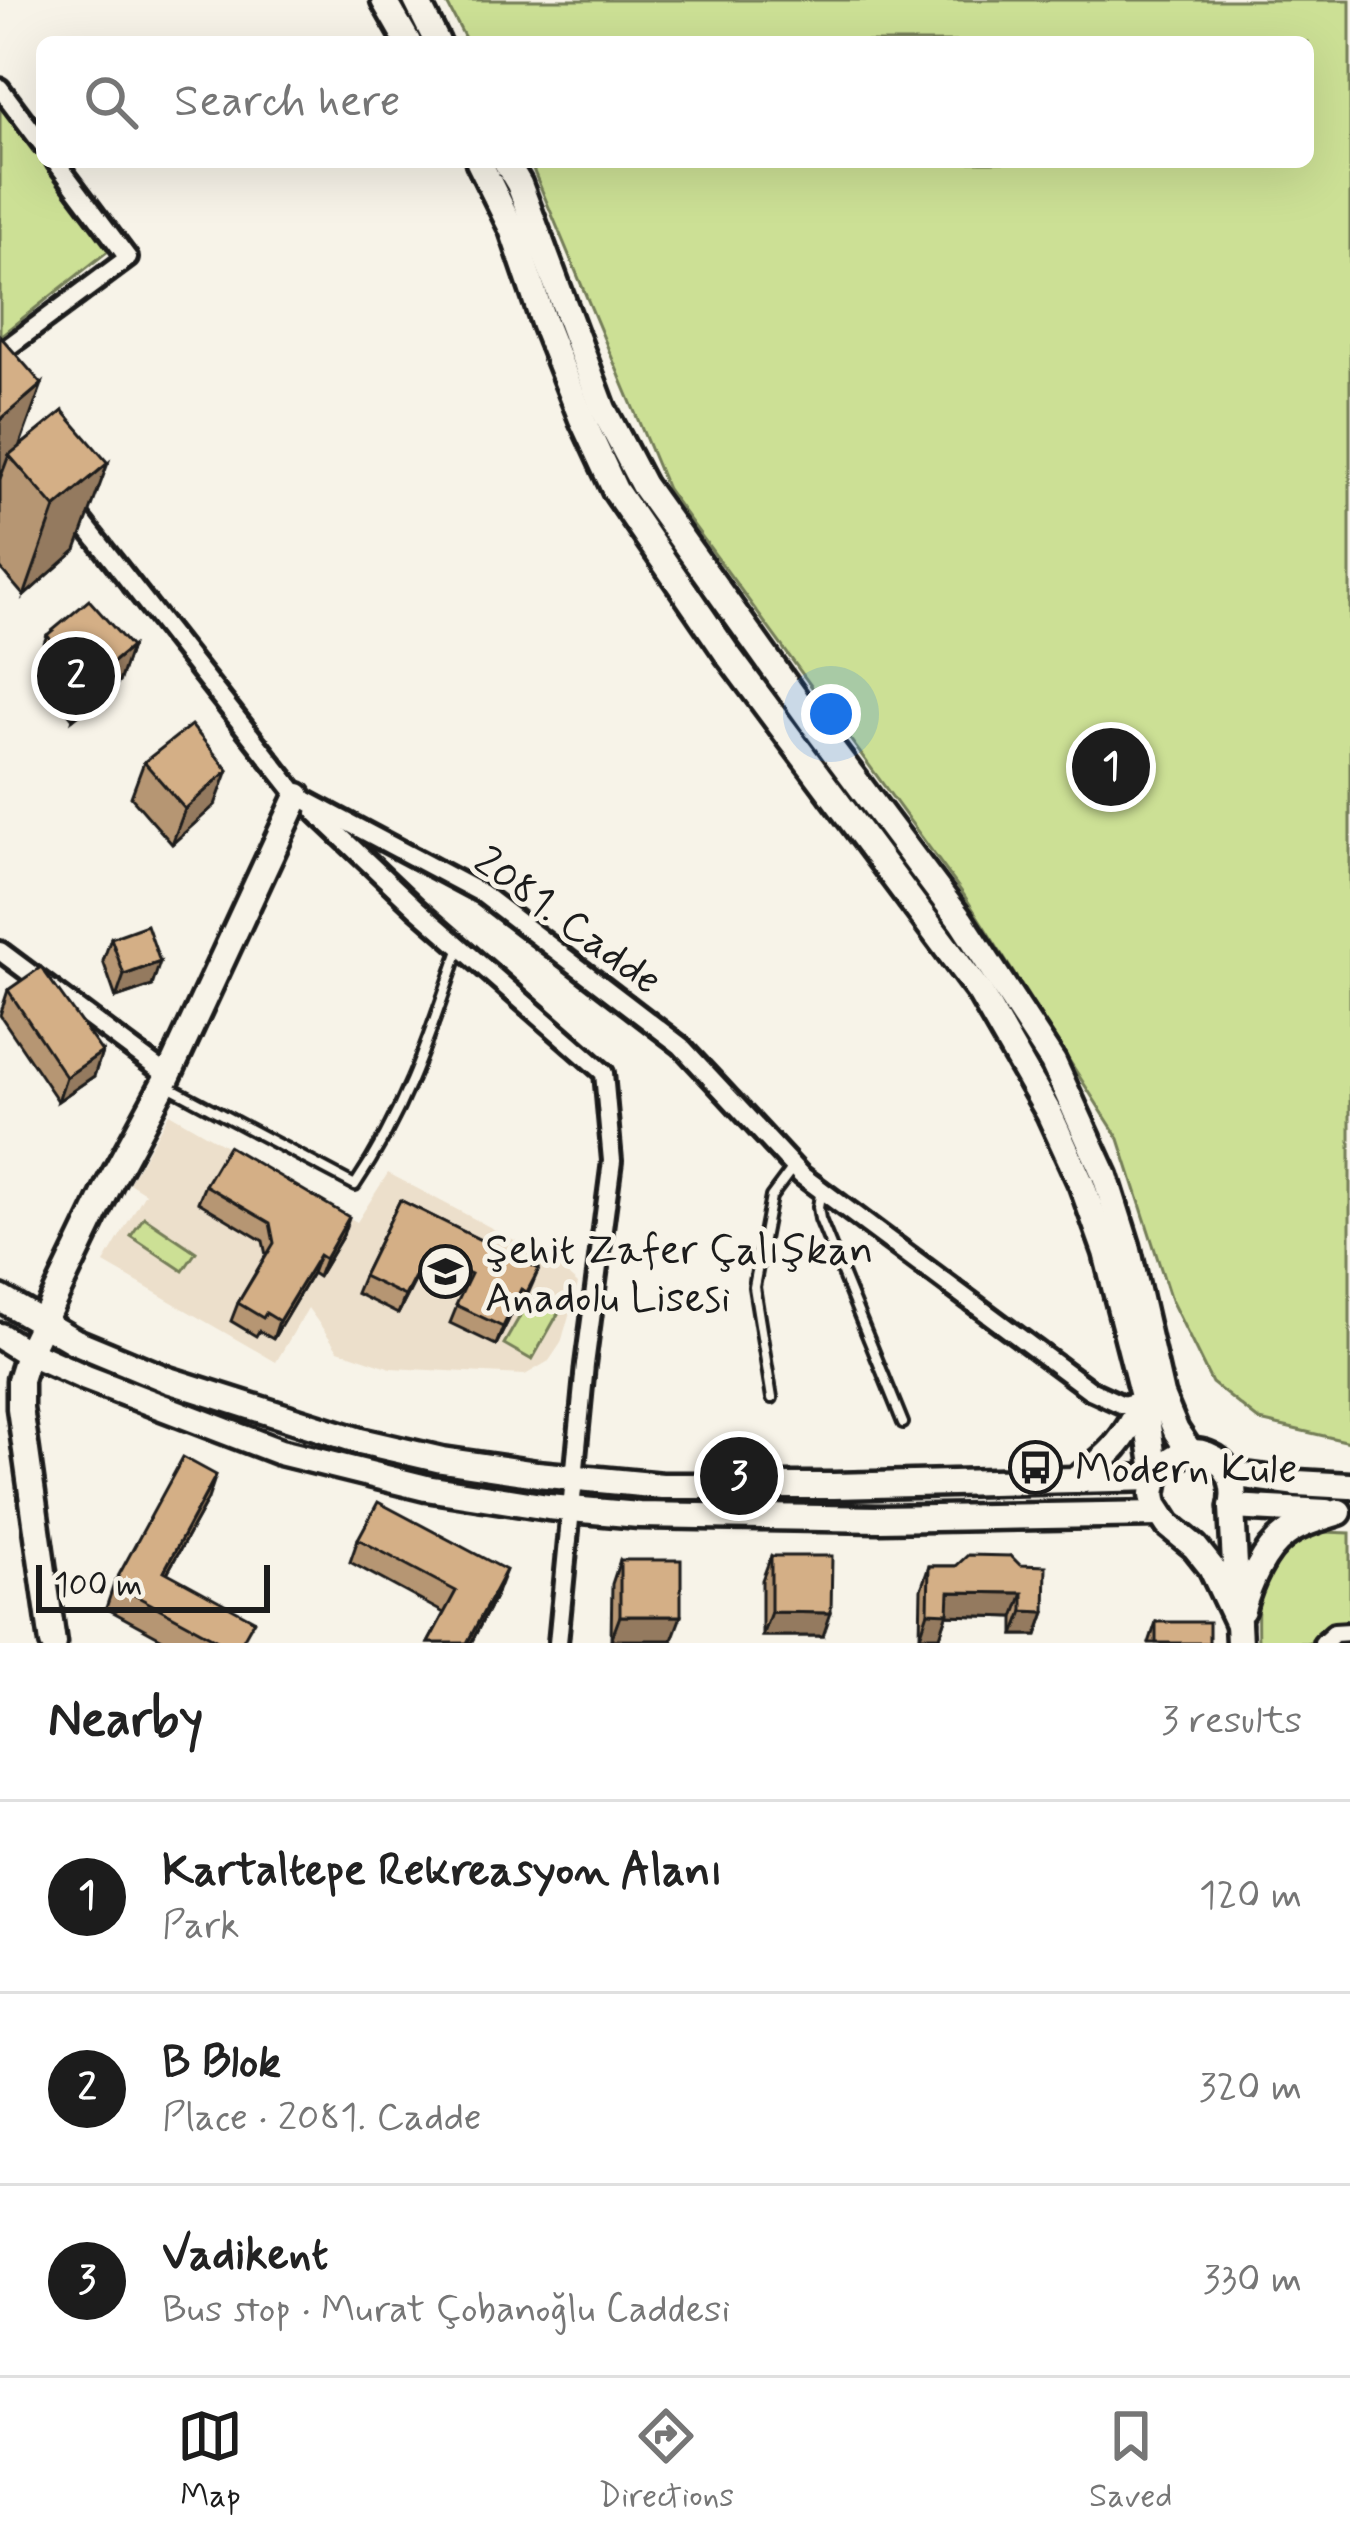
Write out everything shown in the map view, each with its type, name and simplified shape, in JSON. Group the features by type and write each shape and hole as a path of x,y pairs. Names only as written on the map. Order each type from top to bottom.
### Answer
{"main road":[{"path":"384,0 405,36"},
{"path":"416,0 433,36"},
{"path":"482,168 512,230 582,419 615,490 728,655 980,993 1040,1096 1082,1185 1152,1397 1190,1452"},
{"path":"510,168 603,410 643,485 961,921 1053,1062 1110,1194 1127,1246 1152,1397 1153,1494 1164,1520 1211,1567 1239,1634"},
{"path":"53,1643 20,1380 29,1352 110,1183 166,1080 298,796"},
{"path":"0,1298 74,1341 168,1380 360,1441 442,1460 662,1486 1156,1478"},
{"path":"0,1336 86,1378 280,1452 426,1488 572,1510 639,1515 1164,1520 1192,1534 1205,1533 1226,1519 1232,1508 1235,1496 1230,1474 1214,1457 1190,1452 1168,1461 1156,1478"},
{"path":"1076,1480 1127,1436 1152,1397"},
{"path":"1230,1474 1350,1486"},
{"path":"1232,1508 1345,1513"},
{"path":"1232,1508 1239,1634"},
{"path":"1239,1634 1246,1594 1266,1555 1286,1534 1345,1513"}],"street":[{"path":"0,88 36,136"},
{"path":"0,353 128,258 60,168"},
{"name":"2081. Cadde","path":"56,488 298,796 481,893 681,1046 820,1189 1090,1390 1123,1405 1152,1397"},
{"path":"298,796 416,908 604,1073 612,1161 585,1365 557,1643"},
{"path":"0,951 166,1080"},
{"path":"1323,1643 1334,1633 1350,1632"}],"lane":[{"path":"166,1080 355,1185 406,1097 460,946"},
{"path":"772,1399 754,1287 771,1197 794,1166"},
{"path":"820,1189 820,1219 903,1423"}],"shaded area":[{"path":"169,1113 357,1222 388,1173 550,1259 578,1284 561,1343 549,1361 525,1375 391,1368 338,1350 308,1308 276,1362 104,1263 145,1193 129,1183"}],"green space":[{"path":"445,0 1350,0 1350,1442 1260,1421 1212,1383 1171,1300 1119,1139 964,895 667,489 533,168 1314,168 1314,36 464,36"},
{"path":"0,99 36,146 36,168 52,168 112,248 0,336"},
{"path":"144,1217 196,1252 183,1271 131,1236"},
{"path":"531,1297 559,1312 532,1360 504,1344"},
{"path":"1324,1532 1350,1533 1350,1643 1258,1643 1258,1603 1266,1571 1286,1547"}],"building":[{"path":"0,336 42,384 0,420"},
{"path":"63,411 108,463 55,508 9,455"},
{"path":"89,600 131,647 85,685 47,635"},
{"path":"191,725 228,770 185,809 144,762"},
{"path":"147,925 160,962 124,975 111,938"},
{"path":"41,967 102,1052 66,1077 8,990"},
{"path":"228,1146 349,1217 325,1259 319,1255 279,1321 266,1313 263,1318 238,1303 274,1243 270,1223 205,1185"},
{"path":"400,1200 539,1269 527,1292 521,1289 503,1327 456,1305 471,1274 427,1253 405,1296 363,1276"},
{"path":"183,1457 216,1475 164,1571 254,1620 241,1643 223,1643 114,1584"},
{"path":"378,1502 506,1570 467,1643 428,1643 456,1591 358,1539"},
{"path":"968,1555 1011,1556 1020,1565 1046,1566 1045,1612 1023,1611 1023,1593 949,1592 948,1613 928,1612 929,1566 956,1566"},
{"path":"771,1556 832,1556 831,1613 771,1612"},
{"path":"620,1560 681,1560 681,1616 620,1616"},
{"path":"1156,1622 1209,1622 1209,1643 1156,1643"}],"place":[{"name":"B Blok","path":"76,676"},
{"name":"Kartaltepe Rekreasyon Alanı","path":"1111,767"},
{"name":"Şehit Zafer Çalışkan Anadolu Lisesi","path":"446,1272"},
{"name":"Modern Kule","path":"1036,1467"},
{"name":"Vadikent","path":"739,1476"}]}
